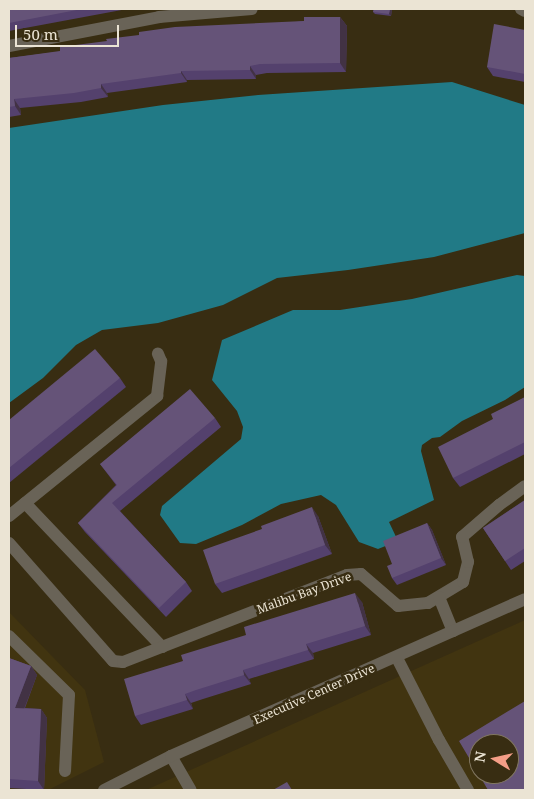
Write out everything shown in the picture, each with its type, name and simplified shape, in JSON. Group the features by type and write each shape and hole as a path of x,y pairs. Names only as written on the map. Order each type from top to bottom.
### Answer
{"street":[{"path":"9,46 159,17 252,9"},
{"path":"521,9 525,11"},
{"path":"9,516 157,396 161,361 158,354"},
{"name":"Malibu Bay Drive","path":"9,543 113,661 123,662 347,575 361,574 398,606 428,603 463,582 468,562 462,537 499,505 525,486"},
{"path":"25,502 162,648"},
{"path":"439,597 453,631"},
{"name":"Executive Center Drive","path":"104,790 171,756 397,658 525,599"},
{"path":"9,636 69,696 65,771"},
{"path":"397,658 439,740 468,790"},
{"path":"171,756 192,790"}],"shaded area":[{"path":"9,612 85,690 104,762 48,790 9,790"},
{"path":"525,620 525,790 146,790"}],"water":[{"path":"452,82 525,105 525,233 434,257 277,278 223,305 158,323 102,330 76,345 43,378 9,403 9,128 163,105 258,95"},
{"path":"517,275 525,276 525,387 505,400 462,421 440,437 432,438 422,445 421,451 434,500 389,522 398,541 378,549 359,542 336,505 321,495 281,504 242,525 196,544 180,543 160,515 162,506 241,439 243,427 237,411 212,380 222,340 293,310 340,310 412,299"}],"building":[{"path":"9,9 82,9 9,23"},
{"path":"374,9 390,9 389,14 373,12"},
{"path":"304,17 340,17 340,63 260,64 250,66 250,70 181,71 181,73 101,84 101,88 74,93 14,99 15,106 9,107 9,58 60,51 60,47 139,35 139,32 175,27 304,21"},
{"path":"494,24 525,30 525,74 487,67"},
{"path":"95,349 120,378 9,468 9,420"},
{"path":"190,389 215,418 112,503 186,582 159,608 78,523 117,485 100,464"},
{"path":"525,397 525,442 453,478 438,447 493,419 491,414"},
{"path":"525,500 525,548 505,561 483,528"},
{"path":"312,507 325,545 215,584 203,550 262,529 261,526"},
{"path":"427,523 441,558 392,578 387,566 392,564 383,541"},
{"path":"355,593 365,626 306,644 308,650 243,670 244,675 185,694 187,700 135,716 124,679 183,661 181,655 246,635 244,627"},
{"path":"9,658 31,666 15,708 41,709 38,781 9,779"},
{"path":"525,701 525,790 488,790 484,784 519,784 519,734 471,734"},
{"path":"469,735 469,758 459,741"},
{"path":"287,782 292,790 273,790"}]}
